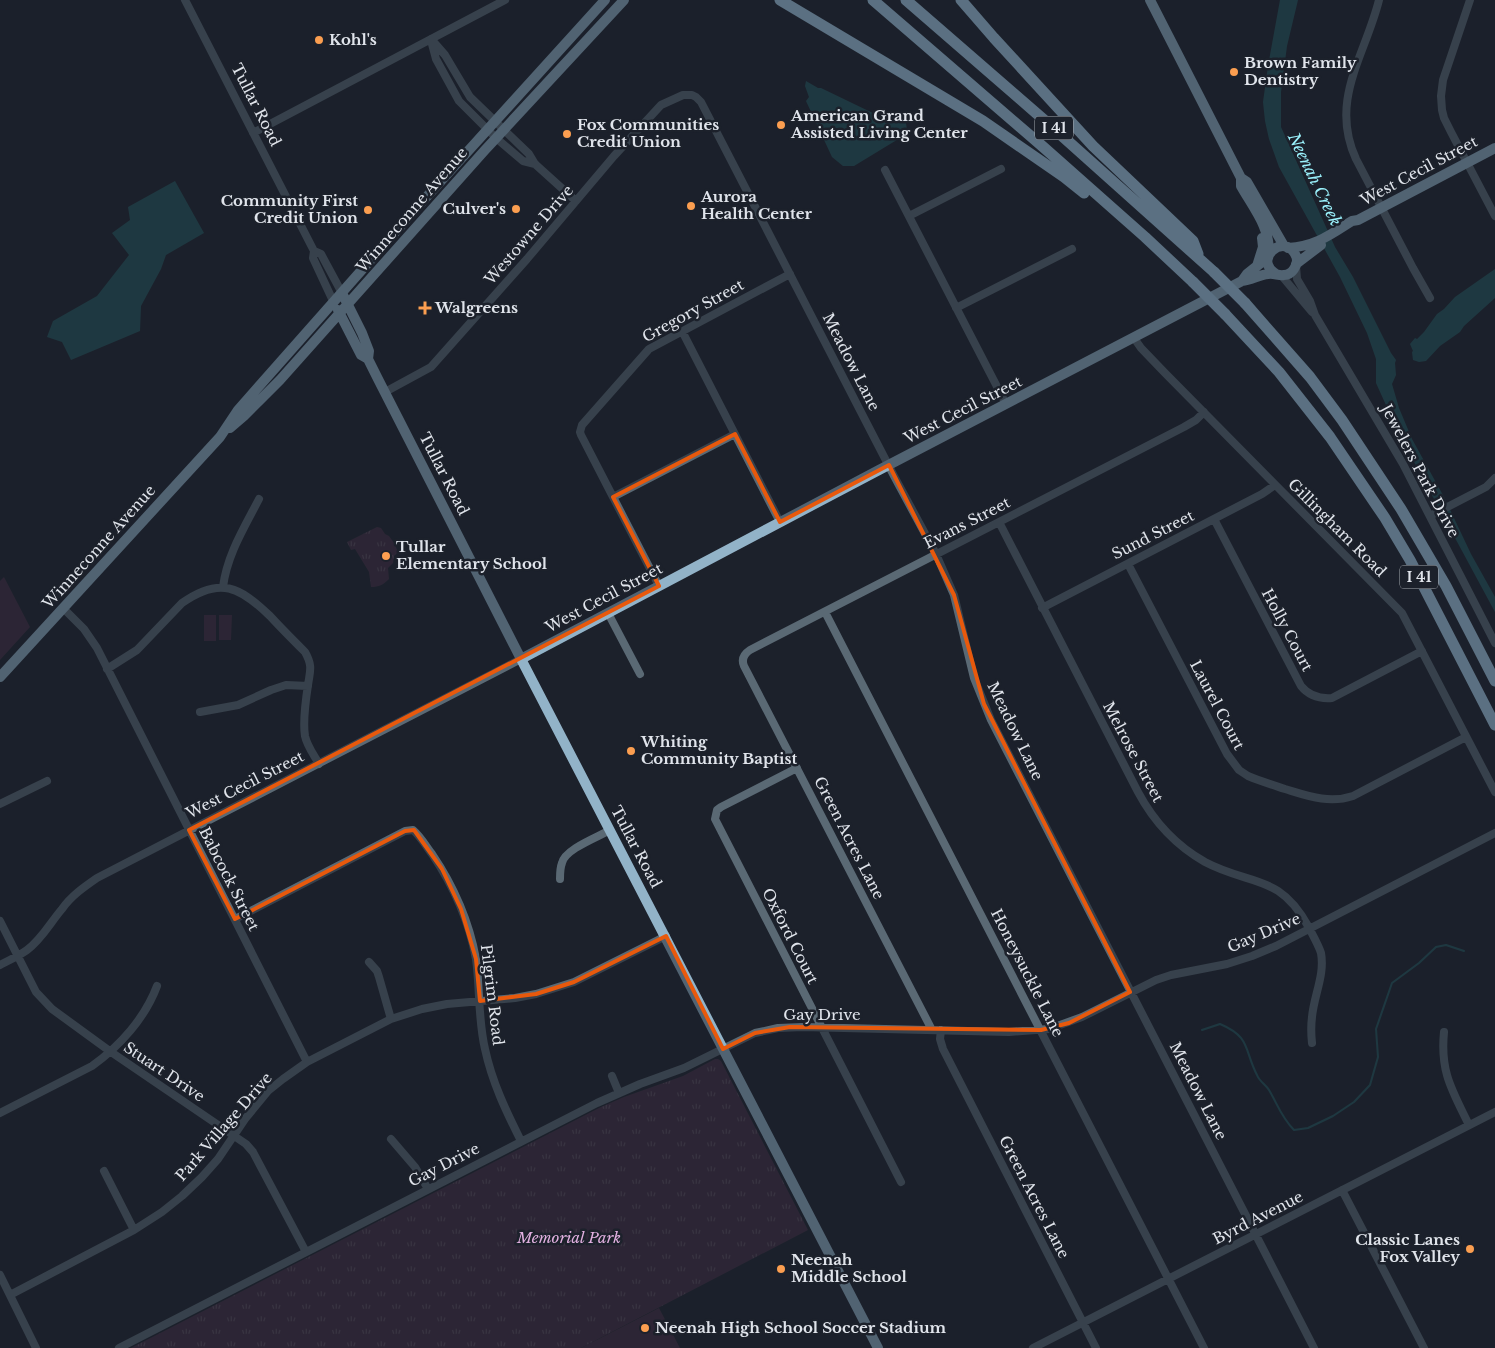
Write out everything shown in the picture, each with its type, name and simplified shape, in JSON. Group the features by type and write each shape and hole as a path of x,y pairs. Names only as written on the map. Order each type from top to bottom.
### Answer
{"highway":[{"path":"780,0 983,121 1064,177 1110,215 1122,217"},
{"name":"I 41","path":"873,0 1041,145 1194,282 1279,372 1330,437 1369,493 1410,560 1495,725"},
{"name":"I 41","path":"906,0 1200,258 1245,303 1310,378 1342,420 1401,509 1446,586 1495,681"},
{"path":"961,0 1093,146 1193,241 1200,258"}],"main road":[{"name":"Winneconne Avenue","path":"0,677 220,436 238,410 605,0"},
{"name":"Winneconne Avenue","path":"220,436 244,416 280,380 504,129 624,0"},
{"path":"1150,0 1266,231 1269,241 1269,268 1279,275 1290,273 1317,241"},
{"name":"West Cecil Street","path":"1317,241 1331,234 1344,222 1355,220 1381,208 1495,148"},
{"path":"1241,182 1247,182 1284,244 1295,254 1296,265"},
{"path":"1241,182 1244,200 1262,240 1262,253 1257,266"},
{"path":"1268,257 1275,248 1284,244 1306,246 1317,241"},
{"name":"West Cecil Street","path":"1242,281 1247,274 1268,257"},
{"name":"West Cecil Street","path":"521,659 1242,281 1268,274 1279,275"},
{"name":"Tullar Road","path":"342,293 369,351 368,359"},
{"name":"Tullar Road","path":"334,302 361,355 368,359 521,659 878,1348"}],"street":[{"name":"Tullar Road","path":"185,0 314,251 313,258 334,302"},
{"path":"253,133 505,0"},
{"path":"1379,0 1347,97 1345,117 1349,144 1430,298"},
{"path":"1470,0 1443,80 1441,96 1444,118 1495,216"},
{"path":"431,39 445,55 470,97 529,154 535,164 576,201"},
{"path":"431,39 436,59 457,98 496,138 523,161 535,164"},
{"name":"Westowne Drive","path":"385,392 432,367 614,156 661,105 676,97 683,95 692,96"},
{"name":"Meadow Lane","path":"692,96 696,97 704,105 936,554 954,595 974,678 984,704 1314,1348"},
{"path":"909,216 1001,168"},
{"path":"884,170 1006,404"},
{"path":"956,308 1072,250"},
{"name":"Tullar Road","path":"314,251 321,254 342,293"},
{"name":"Jewelers Park Drive","path":"1296,265 1297,279 1310,301 1315,315 1433,514 1495,643"},
{"name":"Gregory Street","path":"613,497 581,435 580,428 582,425 645,353 655,345 790,274"},
{"name":"Jewelers Park Drive","path":"1279,275 1315,315"},
{"path":"682,331 780,522"},
{"name":"Gillingham Road","path":"1134,338 1141,348 1402,613 1495,792"},
{"name":"Evans Street","path":"743,658 750,650 1184,427 1196,420 1204,412"},
{"path":"659,586 613,497 735,434"},
{"path":"1433,514 1486,487 1495,478"},
{"name":"Sund Street","path":"1042,608 1262,494 1275,485"},
{"path":"222,587 231,552 259,499"},
{"name":"Holly Court","path":"1214,519 1301,686 1309,694 1320,698 1332,698 1422,651"},
{"name":"Melrose Street","path":"999,522 1148,810 1180,846 1207,863 1222,870 1269,885 1282,892 1297,908 1310,929 1319,948 1322,962 1321,976 1312,1016 1312,1043"},
{"name":"Laurel Court","path":"1128,564 1227,754 1235,766 1248,776 1314,798 1341,799 1353,796 1466,737"},
{"path":"107,669 137,650 189,598 204,591 222,587 238,591 254,601 305,652 311,664 304,729 307,743 319,764"},
{"name":"Babcock Street","path":"63,608 91,638 307,1062"},
{"name":"Honeysuckle Lane","path":"825,612 1204,1348"},
{"path":"608,613 640,674"},
{"name":"Green Acres Lane","path":"743,658 744,666 932,1030"},
{"name":"West Cecil Street","path":"0,965 18,956 38,940 62,908 86,885 521,659"},
{"path":"200,712 238,705 286,684 308,686"},
{"name":"Oxford Court","path":"797,768 720,807 714,816 901,1182"},
{"path":"0,804 47,781"},
{"name":"Pilgrim Road","path":"235,919 405,831 413,830 425,843 442,869 461,909 476,959 484,1047 490,1071 498,1093 521,1141"},
{"path":"560,879 562,862 566,855 610,830"},
{"name":"Gay Drive","path":"120,1348 521,1141 618,1093 675,1072 746,1037 766,1030 790,1027 1009,1032 1040,1030 1069,1023 1156,980 1171,975 1227,964 1252,956 1310,929 1495,833"},
{"name":"Stuart Drive","path":"0,921 36,992 46,1004 111,1052 246,1144 259,1161 306,1252"},
{"name":"Park Village Drive","path":"10,1295 134,1230 162,1212 182,1196 218,1159 268,1091 282,1078 307,1062 391,1019 422,1009 447,1004 515,998 536,994 574,982 666,936"},
{"path":"369,962 377,971 391,1019"},
{"path":"0,1113 92,1066 111,1052 148,1007 156,986"},
{"name":"Green Acres Lane","path":"941,1030 940,1039 943,1049 1096,1348"},
{"path":"1444,1032 1443,1044 1447,1078 1469,1125"},
{"path":"612,1076 618,1093"},
{"name":"Byrd Avenue","path":"1033,1348 1495,1112"},
{"path":"392,1139 415,1167 428,1189"},
{"path":"104,1171 134,1230"},
{"path":"1342,1190 1424,1348"},
{"path":"0,1275 36,1348"}],"highlighted area":[{"path":"735,434 780,522 889,465 954,595 984,704 1130,992 1069,1023 1041,1030 790,1027 755,1033 723,1049 666,936 574,982 536,994 480,1001 476,959 461,909 442,869 414,830 405,831 235,919 189,830 659,586 613,497"}],"green space":[{"path":"377,527 381,528 389,536 398,552 394,556 393,563 388,568 389,579 381,585 371,587 369,572 355,549 351,550 347,542"},
{"path":"4,577 30,627 0,660 0,581"},
{"path":"204,615 216,615 216,641 204,641"},
{"path":"219,615 232,615 231,640 219,640"},
{"name":"Memorial Park","path":"715,1059 721,1061 808,1230 581,1348 131,1348 599,1108 683,1076"},
{"name":"Neenah High School Soccer Stadium","path":"659,1308 680,1348 581,1348"}],"shaded area":[{"path":"1280,0 1298,0 1287,46 1281,92 1281,127 1335,247 1353,277 1396,360 1396,375 1392,384 1399,408 1412,439 1495,597 1495,612 1400,436 1376,383 1376,359 1367,333 1340,277 1279,167 1269,139 1263,102"},
{"path":"806,81 879,116 899,115 906,123 907,130 900,138 854,166 843,166 832,157 806,101 809,97 805,86"},
{"path":"175,181 204,233 166,255 161,269 141,306 140,331 71,360 62,342 47,337 53,321 97,296 129,255 112,233 130,220 128,207"},
{"path":"1495,269 1495,298 1464,326 1460,332 1440,346 1426,361 1419,362 1413,360 1413,351 1410,344 1415,338 1417,339 1424,332 1437,314 1455,297"}],"waterway":[{"path":"1202,1030 1220,1024 1237,1034 1245,1045 1258,1077 1269,1090 1286,1120 1294,1130 1308,1128 1333,1116 1354,1102 1370,1085 1378,1057 1376,1029 1392,983 1419,963 1436,947 1446,945 1464,951"}],"place":[{"name":"Kohl's","path":"319,40"},
{"name":"Brown Family Dentistry","path":"1234,72"},
{"name":"American Grand Assisted Living Center","path":"781,125"},
{"name":"Fox Communities Credit Union","path":"567,134"},
{"name":"Aurora Health Center","path":"691,206"},
{"name":"Culver's","path":"516,209"},
{"name":"Community First Credit Union","path":"368,210"},
{"name":"Walgreens","path":"425,308"},
{"name":"Tullar Elementary School","path":"386,556"},
{"name":"Whiting Community Baptist","path":"631,751"},
{"name":"Classic Lanes Fox Valley","path":"1470,1249"},
{"name":"Neenah Middle School","path":"781,1269"},
{"name":"Neenah High School Soccer Stadium","path":"645,1328"}],"water label":[{"name":"Neenah Creek","path":"1315,179"}]}
